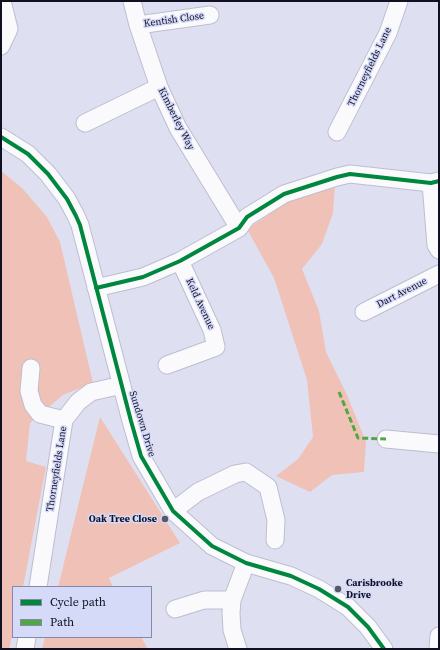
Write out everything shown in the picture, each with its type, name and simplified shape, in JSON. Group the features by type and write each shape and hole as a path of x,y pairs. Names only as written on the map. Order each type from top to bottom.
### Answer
{"street":[{"path":"1,46 8,29 2,1"},
{"name":"Kimberley Way","path":"132,1 138,25 159,88 178,128 239,228"},
{"name":"Thorneyfields Lane","path":"337,132 388,33 399,1"},
{"name":"Kentish Close","path":"138,25 210,15"},
{"path":"85,123 159,88"},
{"name":"Sundown Drive","path":"1,137 28,154 48,174 67,199 80,225 141,456 173,511 212,546 246,563 291,576 319,589 348,607 368,627 384,649"},
{"path":"96,288 143,277 180,261 239,228 247,217 284,194 350,174 435,182 436,245 439,250"},
{"name":"Keld Avenue","path":"167,365 216,347 212,330 180,261"},
{"name":"Dart Avenue","path":"364,312 439,274"},
{"path":"32,368 29,391 33,405 40,414 64,420"},
{"name":"Thorneyfields Lane","path":"38,586 64,420 78,402 91,392 122,385"},
{"path":"386,439 439,444"},
{"path":"173,511 198,492 235,474 246,472 268,487 276,520 275,540"},
{"path":"238,649 232,630 232,600 246,563"},
{"path":"175,609 204,600 232,600"},
{"path":"438,649 439,636"},
{"path":"24,649 27,638"}],"shaded area":[{"path":"1,171 22,188 47,217 60,242 93,383 63,395 30,423 26,461 46,467 23,586 12,586 12,637 9,649 1,649"},
{"path":"335,184 333,213 322,244 302,269 319,311 326,352 347,395 366,442 364,472 332,475 310,492 276,476 298,459 313,437 307,380 274,278 247,229 291,200"},
{"path":"100,417 180,543 109,578 113,586 58,586"},
{"path":"45,638 142,638 148,649 42,649"}],"marked path":[{"path":"339,392 358,438 386,439"}],"cycle path":[{"path":"1,137 28,154 48,174 67,199 76,216 80,225 141,456 173,511 212,546 246,563 291,576 319,589 348,607 368,627 384,649"},
{"path":"96,288 143,277 180,261 239,228 247,217 284,194 337,177 350,174 431,183 439,181"}],"place":[{"name":"Oak Tree Close","path":"165,519"},
{"name":"Carisbrooke Drive","path":"338,589"}]}
